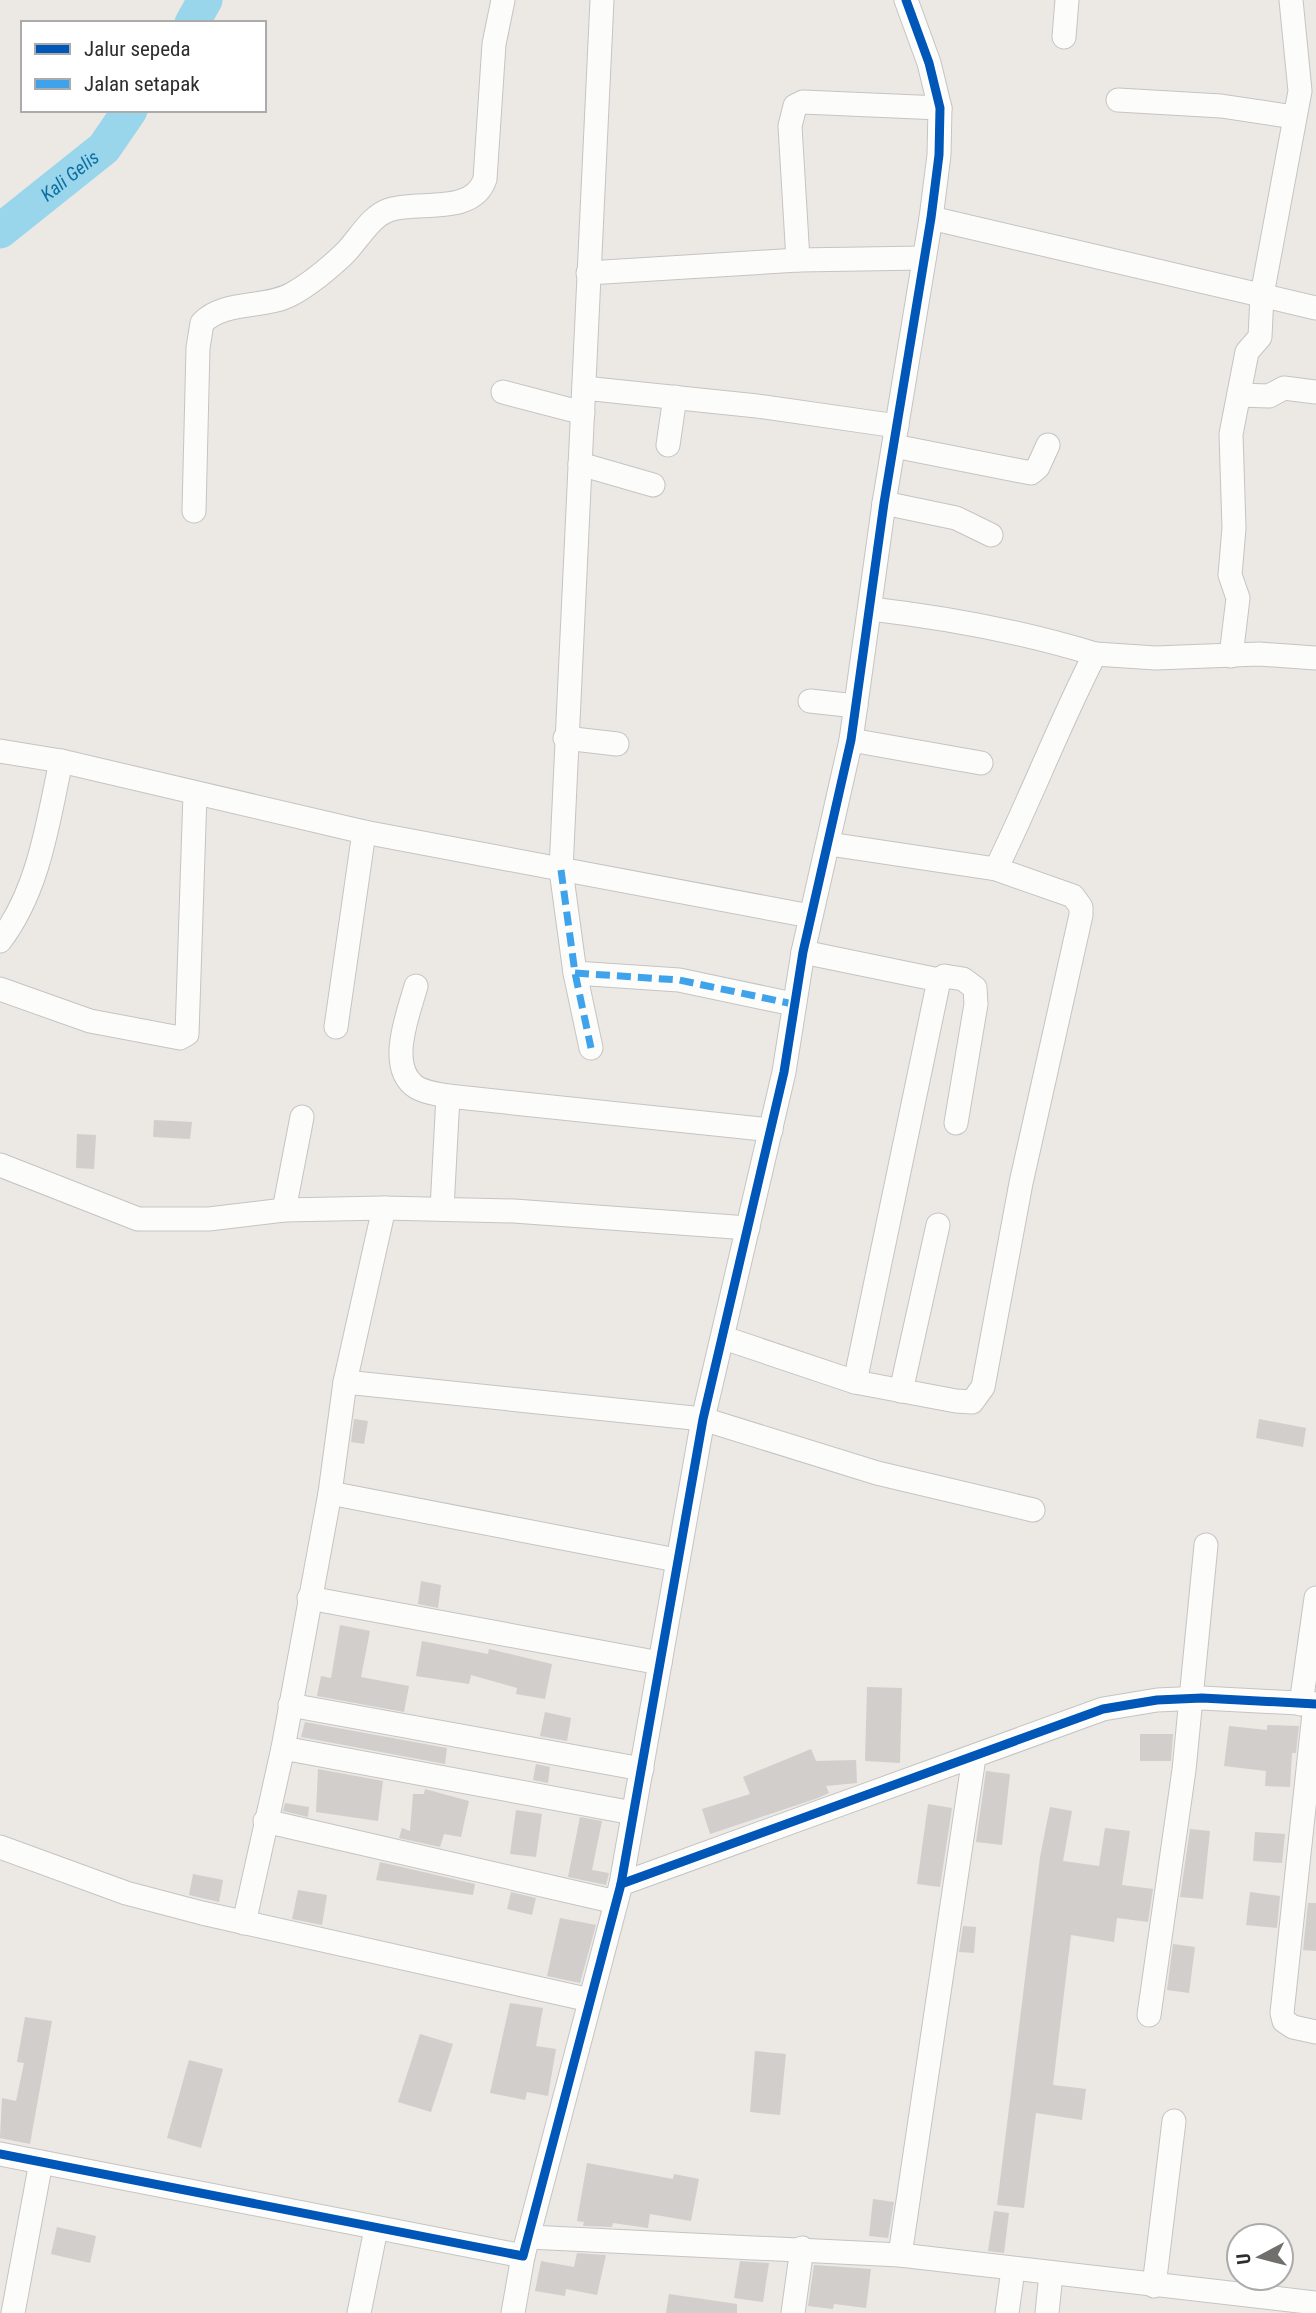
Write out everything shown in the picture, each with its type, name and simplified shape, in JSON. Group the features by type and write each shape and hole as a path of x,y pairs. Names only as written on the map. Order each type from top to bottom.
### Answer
{"street":[{"path":"194,511 198,348 202,323 214,314 283,298 297,291 343,255 384,211 459,201 477,193 485,179 494,44 503,0"},
{"path":"591,1048 575,973 561,870 565,738 602,0"},
{"path":"513,2313 526,2247 618,1893 642,1769 676,1560 693,1488 703,1419 784,1072 793,1004 810,916 829,844 851,740 884,503 932,218 939,155 940,108 929,63 906,0"},
{"path":"1064,37 1067,0"},
{"path":"1231,656 1238,598 1230,575 1234,528 1230,443 1247,352 1260,337 1262,295 1285,185 1300,91 1306,37 1291,0"},
{"path":"1118,100 1221,106 1294,117"},
{"path":"798,260 790,126 795,106 803,102 940,108"},
{"path":"932,218 1316,308"},
{"path":"588,273 798,260 924,258"},
{"path":"584,388 675,397 896,436 1031,474 1038,467 1048,444"},
{"path":"1238,395 1269,396 1284,388 1316,392"},
{"path":"503,392 583,413"},
{"path":"668,445 675,397"},
{"path":"580,464 653,485"},
{"path":"884,503 956,518 992,535"},
{"path":"871,609 959,619 1035,636 1095,654 1156,658 1316,658"},
{"path":"996,869 1026,807 1067,709 1095,654"},
{"path":"810,701 856,706"},
{"path":"565,738 617,744"},
{"path":"851,740 981,763"},
{"path":"0,751 61,761 364,832 561,870 673,888 810,916"},
{"path":"3,932 37,863 61,761"},
{"path":"0,989 90,1021 184,1036 188,1029 195,794"},
{"path":"336,1027 364,832"},
{"path":"724,1338 855,1381 901,1391 972,1402 982,1387 1021,1183 1081,907 1073,896 996,869 829,844"},
{"path":"803,952 939,980"},
{"path":"575,973 679,980 793,1004"},
{"path":"855,1381 939,980 952,975 975,988 976,1004 956,1123"},
{"path":"416,986 404,1032 403,1067 414,1086 448,1096 771,1130"},
{"path":"442,1209 448,1096"},
{"path":"284,1210 302,1117"},
{"path":"0,1165 138,1219 209,1219 284,1210 384,1208 514,1211 748,1228"},
{"path":"244,1923 282,1748 330,1493 345,1382 384,1208"},
{"path":"901,1391 938,1225"},
{"path":"345,1382 703,1419 877,1473 1033,1510"},
{"path":"330,1493 676,1560"},
{"path":"1149,2015 1192,1698 1206,1545"},
{"path":"309,1598 660,1664"},
{"path":"1316,1598 1311,1704 1282,2013 1284,2021 1293,2027 1316,2032"},
{"path":"265,1821 618,1893 1103,1709 1157,1700 1192,1698 1311,1704"},
{"path":"290,1705 642,1769"},
{"path":"282,1748 633,1814"},
{"path":"900,2255 974,1757"},
{"path":"0,1847 126,1893 244,1923 590,2000"},
{"path":"1154,2286 1174,2121"},
{"path":"0,2154 376,2229 526,2247 802,2248 900,2255 1316,2303"},
{"path":"13,2313 41,2162"},
{"path":"359,2313 376,2229"},
{"path":"793,2313 802,2248"},
{"path":"1007,2313 1013,2270"},
{"path":"1047,2313 1051,2274"}],"building":[{"path":"154,1120 192,1122 190,1139 153,1137"},
{"path":"77,1134 96,1135 94,1169 76,1168"},
{"path":"354,1419 368,1421 364,1444 351,1442"},
{"path":"1259,1419 1306,1428 1303,1447 1256,1438"},
{"path":"421,1581 441,1585 438,1608 418,1604"},
{"path":"340,1625 370,1631 361,1677 409,1686 404,1712 317,1696 321,1676 331,1678"},
{"path":"422,1641 488,1654 489,1649 552,1664 545,1699 516,1694 517,1688 471,1675 469,1684 416,1676"},
{"path":"867,1687 902,1688 900,1763 865,1761"},
{"path":"545,1712 571,1718 567,1741 540,1736"},
{"path":"305,1722 447,1748 445,1764 301,1737"},
{"path":"1267,1725 1299,1726 1296,1753 1292,1753 1290,1787 1265,1786 1266,1771 1224,1766 1229,1726 1267,1730"},
{"path":"1140,1734 1173,1734 1171,1761 1140,1761"},
{"path":"811,1749 816,1761 856,1760 857,1783 826,1786 829,1793 818,1798 710,1834 702,1809 750,1794 743,1777"},
{"path":"536,1764 550,1767 548,1783 533,1780"},
{"path":"318,1769 383,1781 378,1821 316,1812"},
{"path":"986,1771 1010,1774 1002,1845 976,1842"},
{"path":"425,1789 469,1801 461,1837 444,1834 440,1847 399,1838 402,1828 410,1831 413,1794 424,1794"},
{"path":"285,1803 309,1807 308,1817 283,1811"},
{"path":"928,1804 952,1808 940,1887 917,1884"},
{"path":"1050,1807 1072,1811 1063,1861 1099,1866 1105,1828 1130,1831 1122,1885 1153,1889 1148,1922 1117,1918 1114,1942 1071,1935 1053,2085 1086,2089 1082,2120 1036,2113 1024,2208 997,2205 1040,1857"},
{"path":"516,1810 542,1814 536,1857 510,1854"},
{"path":"580,1817 602,1821 592,1870 609,1873 606,1885 568,1877"},
{"path":"1190,1829 1210,1831 1203,1899 1180,1897"},
{"path":"1255,1832 1285,1834 1282,1863 1253,1861"},
{"path":"380,1862 475,1884 473,1895 376,1880"},
{"path":"193,1874 223,1880 219,1902 189,1895"},
{"path":"298,1890 327,1895 322,1925 292,1919"},
{"path":"511,1892 536,1898 532,1915 507,1909"},
{"path":"1250,1892 1280,1896 1277,1928 1246,1925"},
{"path":"1308,1903 1316,1903 1316,1951 1303,1950"},
{"path":"560,1918 596,1925 580,1983 547,1976"},
{"path":"963,1926 976,1927 974,1953 959,1952"},
{"path":"1173,1944 1195,1947 1189,1993 1167,1990"},
{"path":"510,2003 543,2008 536,2046 556,2049 548,2096 527,2092 525,2100 490,2093"},
{"path":"25,2017 52,2021 30,2144 0,2138 2,2098 16,2101 24,2063 17,2062"},
{"path":"420,2034 453,2044 431,2112 398,2102"},
{"path":"755,2051 786,2054 780,2115 750,2112"},
{"path":"189,2060 223,2069 201,2148 167,2138"},
{"path":"587,2163 673,2179 674,2174 699,2179 691,2221 650,2214 648,2228 613,2223 612,2227 583,2226 584,2222 577,2221"},
{"path":"873,2199 894,2202 888,2238 869,2236"},
{"path":"994,2211 1009,2213 1004,2253 988,2251"},
{"path":"57,2227 96,2236 90,2263 51,2254"},
{"path":"577,2253 606,2255 597,2295 566,2289 565,2296 535,2291 541,2261 574,2267"},
{"path":"740,2261 769,2263 763,2302 734,2298"},
{"path":"814,2265 871,2269 866,2308 834,2304 833,2309 808,2306"},
{"path":"669,2294 737,2304 737,2313 666,2313"}],"waterway":[{"name":"Kali Gelis","path":"193,21 205,0"},
{"name":"Kali Gelis","path":"0,231 104,148 129,112"}],"marked path":[{"path":"561,870 575,973 591,1048"},
{"path":"575,973 679,980 793,1004"}],"cycle path":[{"path":"621,1884 703,1419 784,1072 803,952 851,740 884,503 931,218 939,155 940,108 929,63 906,0"},
{"path":"0,2154 523,2256 621,1884 1103,1709 1157,1700 1202,1698 1316,1704"}]}
